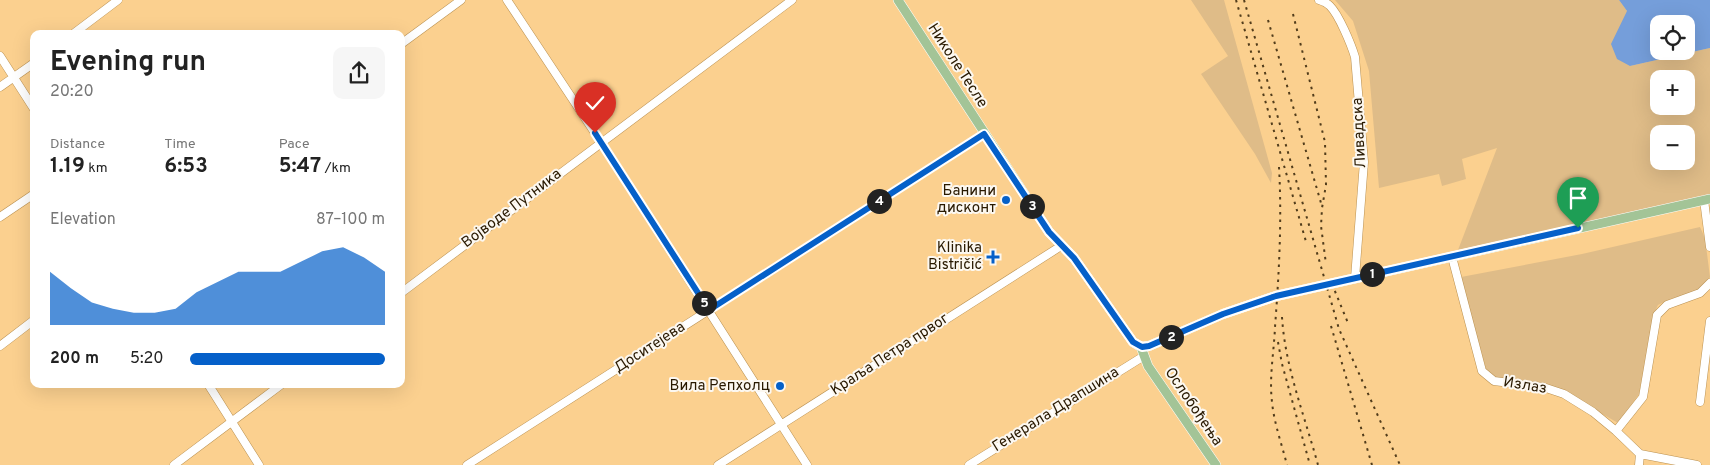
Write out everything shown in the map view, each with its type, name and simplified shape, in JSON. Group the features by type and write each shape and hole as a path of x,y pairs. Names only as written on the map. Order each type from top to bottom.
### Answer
{"main road":[{"name":"Николе Тесле","path":"898,0 984,134 1049,232 1061,246"},
{"path":"1061,246 1074,258 1133,342 1142,347 1149,346 1253,303 1355,278 1707,199"},
{"name":"Ослобођења","path":"1142,347 1144,356 1213,464"}],"street":[{"path":"78,30 118,0"},
{"path":"405,41 460,0"},
{"path":"507,0 601,142 808,465"},
{"name":"Војводе Путника","path":"405,290 792,0"},
{"name":"Ливадска","path":"1319,0 1330,6 1351,45 1355,57 1364,162 1355,278"},
{"path":"0,56 30,103"},
{"path":"0,87 30,65"},
{"name":"Доситејева","path":"467,465 984,134"},
{"path":"0,217 30,197"},
{"path":"1707,199 1710,247"},
{"name":"Краља Петра првог","path":"718,465 1061,246"},
{"name":"Излаз","path":"1452,256 1482,371 1494,382 1543,387 1564,394 1593,412 1640,454"},
{"path":"1616,431 1643,397 1657,315 1667,305 1700,293 1710,284"},
{"path":"1700,402 1710,321"},
{"path":"0,346 30,323"},
{"name":"Генерала Драпшина","path":"968,465 1144,356"},
{"path":"211,388 259,465"},
{"path":"174,465 277,388"},
{"path":"1639,465 1640,454 1696,465"}],"shaded area":[{"path":"1191,0 1224,0 1272,173 1271,183 1255,154 1201,74 1228,56"},
{"path":"1335,0 1619,0 1627,11 1630,66 1657,60 1695,60 1695,51 1710,48 1710,195 1458,250 1497,148 1462,159 1466,179 1442,186 1439,174 1379,188 1369,71 1353,21"},
{"path":"1700,227 1705,238 1710,277 1703,289 1670,299 1658,305 1653,316 1639,394 1618,423 1561,390 1496,378 1486,369 1461,277 1582,254"}],"water":[{"path":"1619,0 1710,0 1710,48 1695,51 1695,15 1650,15 1650,60 1657,60 1630,66 1617,59 1611,44 1627,11"}],"railway":[{"path":"1236,0 1307,245"},
{"path":"1244,0 1339,329 1400,465"},
{"path":"1293,14 1325,142 1326,185 1321,226 1326,264"},
{"path":"1268,20 1321,203"},
{"path":"1279,167 1280,247 1271,393 1274,418 1287,465"},
{"path":"1332,284 1348,323"},
{"path":"1282,317 1291,373 1318,465"},
{"path":"1331,326 1372,465"},
{"path":"1278,342 1282,364 1310,465"}],"place":[{"name":"Банини дисконт","path":"1006,200"},
{"name":"Klinika Bistričić","path":"993,257"},
{"name":"Вила Репхолц","path":"780,386"}],"route":[{"path":"595,133 709,310 984,134 1049,232 1074,258 1133,342 1142,347 1149,346 1223,314 1276,296 1578,228"}]}
